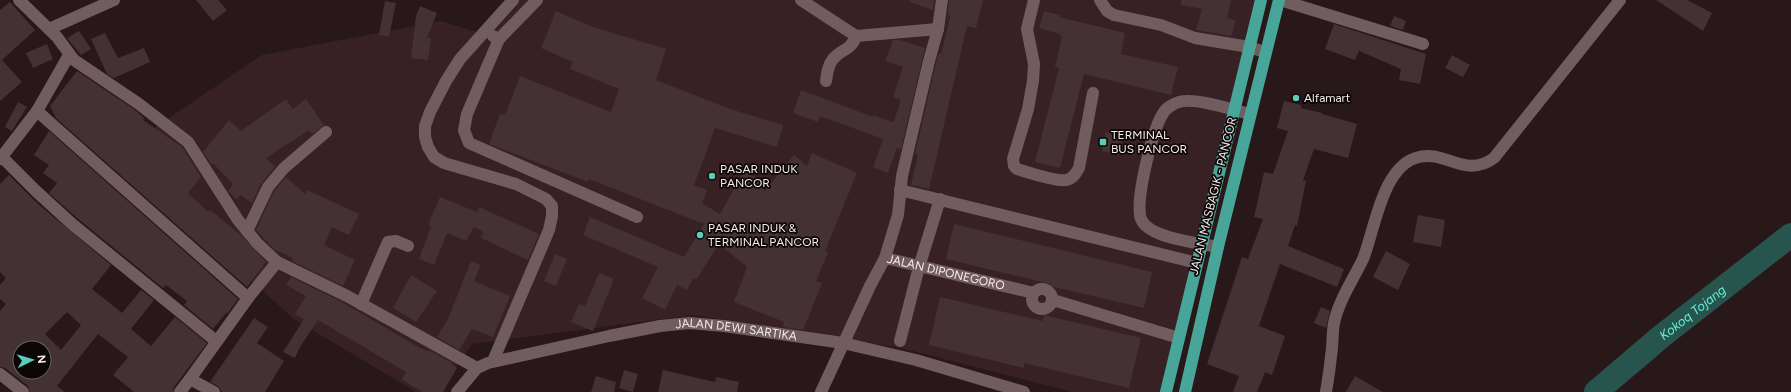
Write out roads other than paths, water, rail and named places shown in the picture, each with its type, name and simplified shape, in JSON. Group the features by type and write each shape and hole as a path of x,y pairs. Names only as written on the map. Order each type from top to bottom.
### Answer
{"main road":[{"name":"JALAN MASBAGIK - PANCOR","path":"1166,392 1261,0"},
{"name":"JALAN MASBAGIK - PANCOR","path":"1186,392 1218,247 1279,0"}],"street":[{"path":"19,0 49,29 69,55 82,66 139,104 188,142 247,231 277,262 361,304 477,368"},
{"path":"49,29 114,0"},
{"path":"493,361 549,230 552,216 552,206 546,199 516,184 444,163 434,157 428,147 425,137 425,126 430,112 460,58 513,0"},
{"path":"537,0 499,39 467,114 464,130 469,143 637,217"},
{"path":"801,0 856,36 938,29"},
{"path":"885,258 898,215 900,190 910,136 938,29 942,0"},
{"path":"1034,0 1027,29 1034,64 1033,81 1028,109 1013,159 1014,166 1058,180 1067,180 1074,177 1079,168 1093,93"},
{"path":"1100,0 1107,11 1114,15 1160,25 1195,38 1249,47 1265,52"},
{"path":"1279,0 1423,44"},
{"path":"1326,392 1332,355 1334,323 1342,301 1363,258 1372,235 1381,198 1392,178 1405,164 1419,157 1432,157 1464,165 1476,166 1486,164 1494,158 1620,0"},
{"path":"484,33 499,39"},
{"path":"826,81 828,66 834,58 847,50 856,36"},
{"path":"69,55 37,111 1,158 72,224 216,342"},
{"path":"1218,247 1163,235 1145,225 1140,216 1140,201 1143,182 1155,130 1164,111 1178,102 1189,101 1250,114"},
{"path":"37,111 248,298"},
{"path":"247,231 268,187 284,168 326,132"},
{"path":"900,190 1197,263"},
{"path":"900,341 919,267 940,199"},
{"path":"361,304 388,242 396,241 408,246"},
{"name":"JALAN DIPONEGORO","path":"821,392 843,343 885,258 1034,293 1033,302 1039,308 1048,308 1052,300 1179,338"},
{"path":"180,392 248,298 277,262"},
{"name":"JALAN DEWI SARTIKA","path":"457,392 477,368 493,361 660,326 689,323 724,326 843,343 916,360 1024,392"},
{"path":"0,374 23,392"},
{"path":"190,379 214,392"}],"waterway":[{"name":"Kokoq Tojang","path":"1596,392 1663,335 1791,235"}],"place":[{"name":"Alfamart","path":"1296,98"},
{"name":"TERMINAL BUS PANCOR","path":"1103,142"},
{"name":"PASAR INDUK PANCOR","path":"712,176"},
{"name":"PASAR INDUK & TERMINAL PANCOR","path":"700,235"}]}
